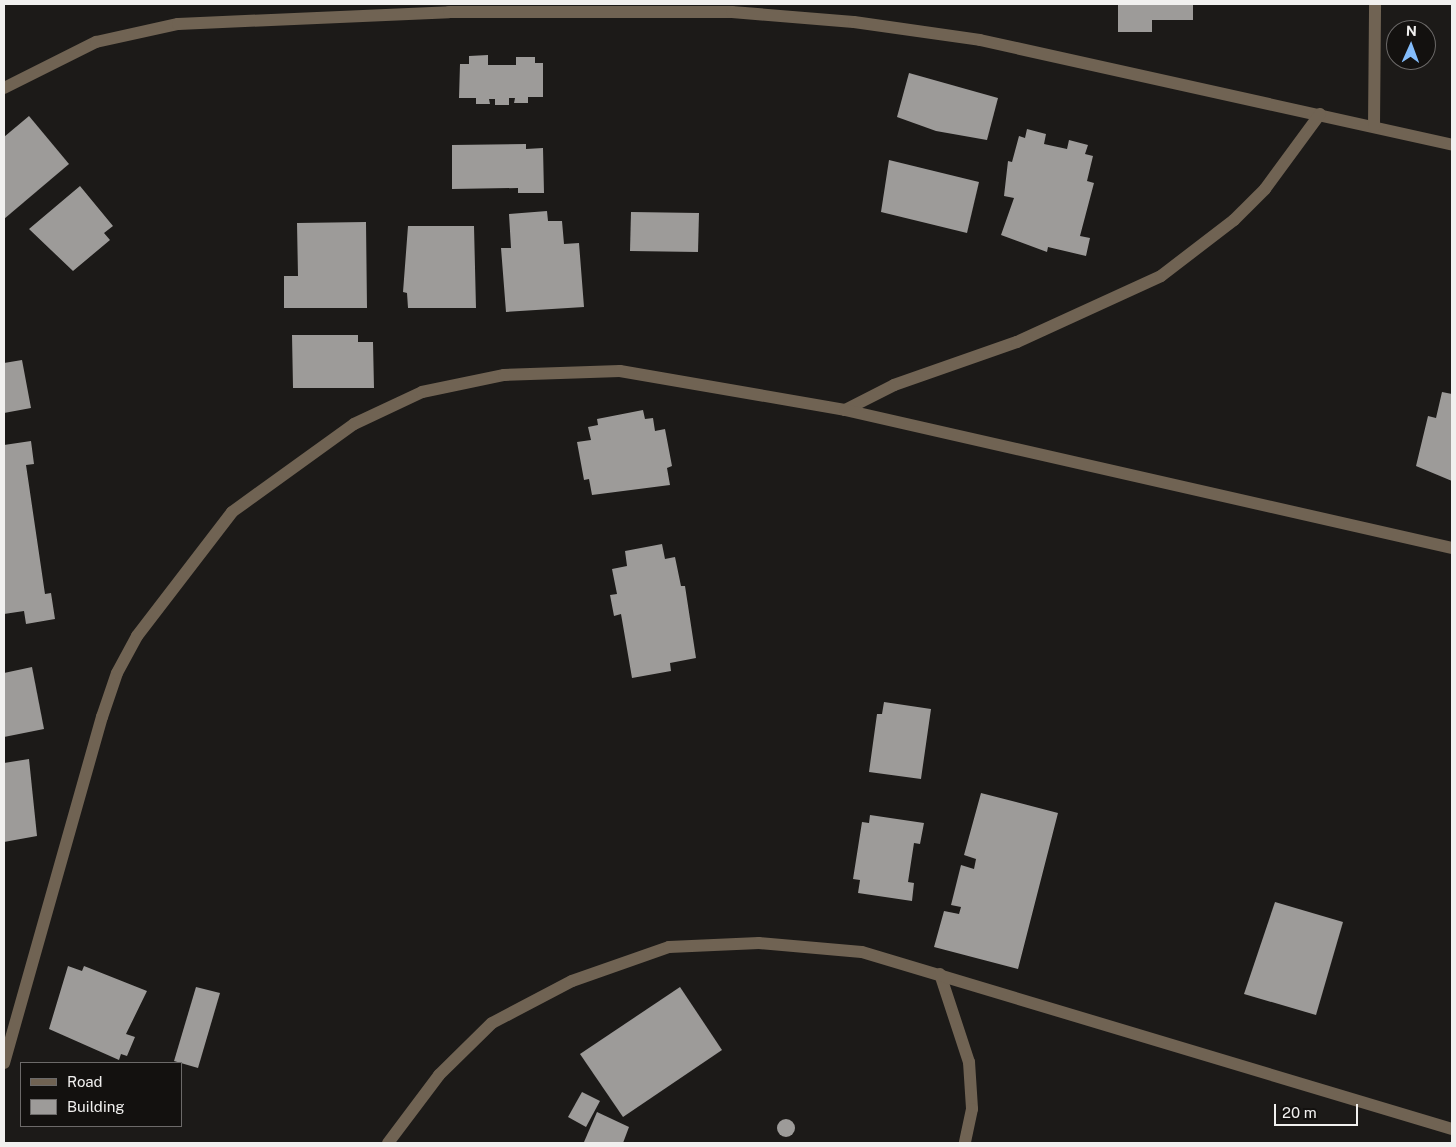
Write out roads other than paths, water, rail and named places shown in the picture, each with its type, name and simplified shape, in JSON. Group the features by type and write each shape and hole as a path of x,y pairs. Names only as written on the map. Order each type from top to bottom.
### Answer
{"street":[{"path":"1374,126 1375,4"},
{"path":"4,88 96,42 178,24 322,10 732,12 854,22 980,40 1374,126 1452,145"},
{"path":"845,410 894,386 1017,342 1161,276 1234,220 1265,189 1320,114"},
{"path":"4,1063 117,673 176,580 232,512 292,465 354,424 422,392 504,375 620,371 845,410 1452,548"},
{"path":"388,1143 439,1075 492,1023 572,981 669,947 759,943 862,952 1452,1130"},
{"path":"940,974 969,1062 972,1109 965,1143"}]}
